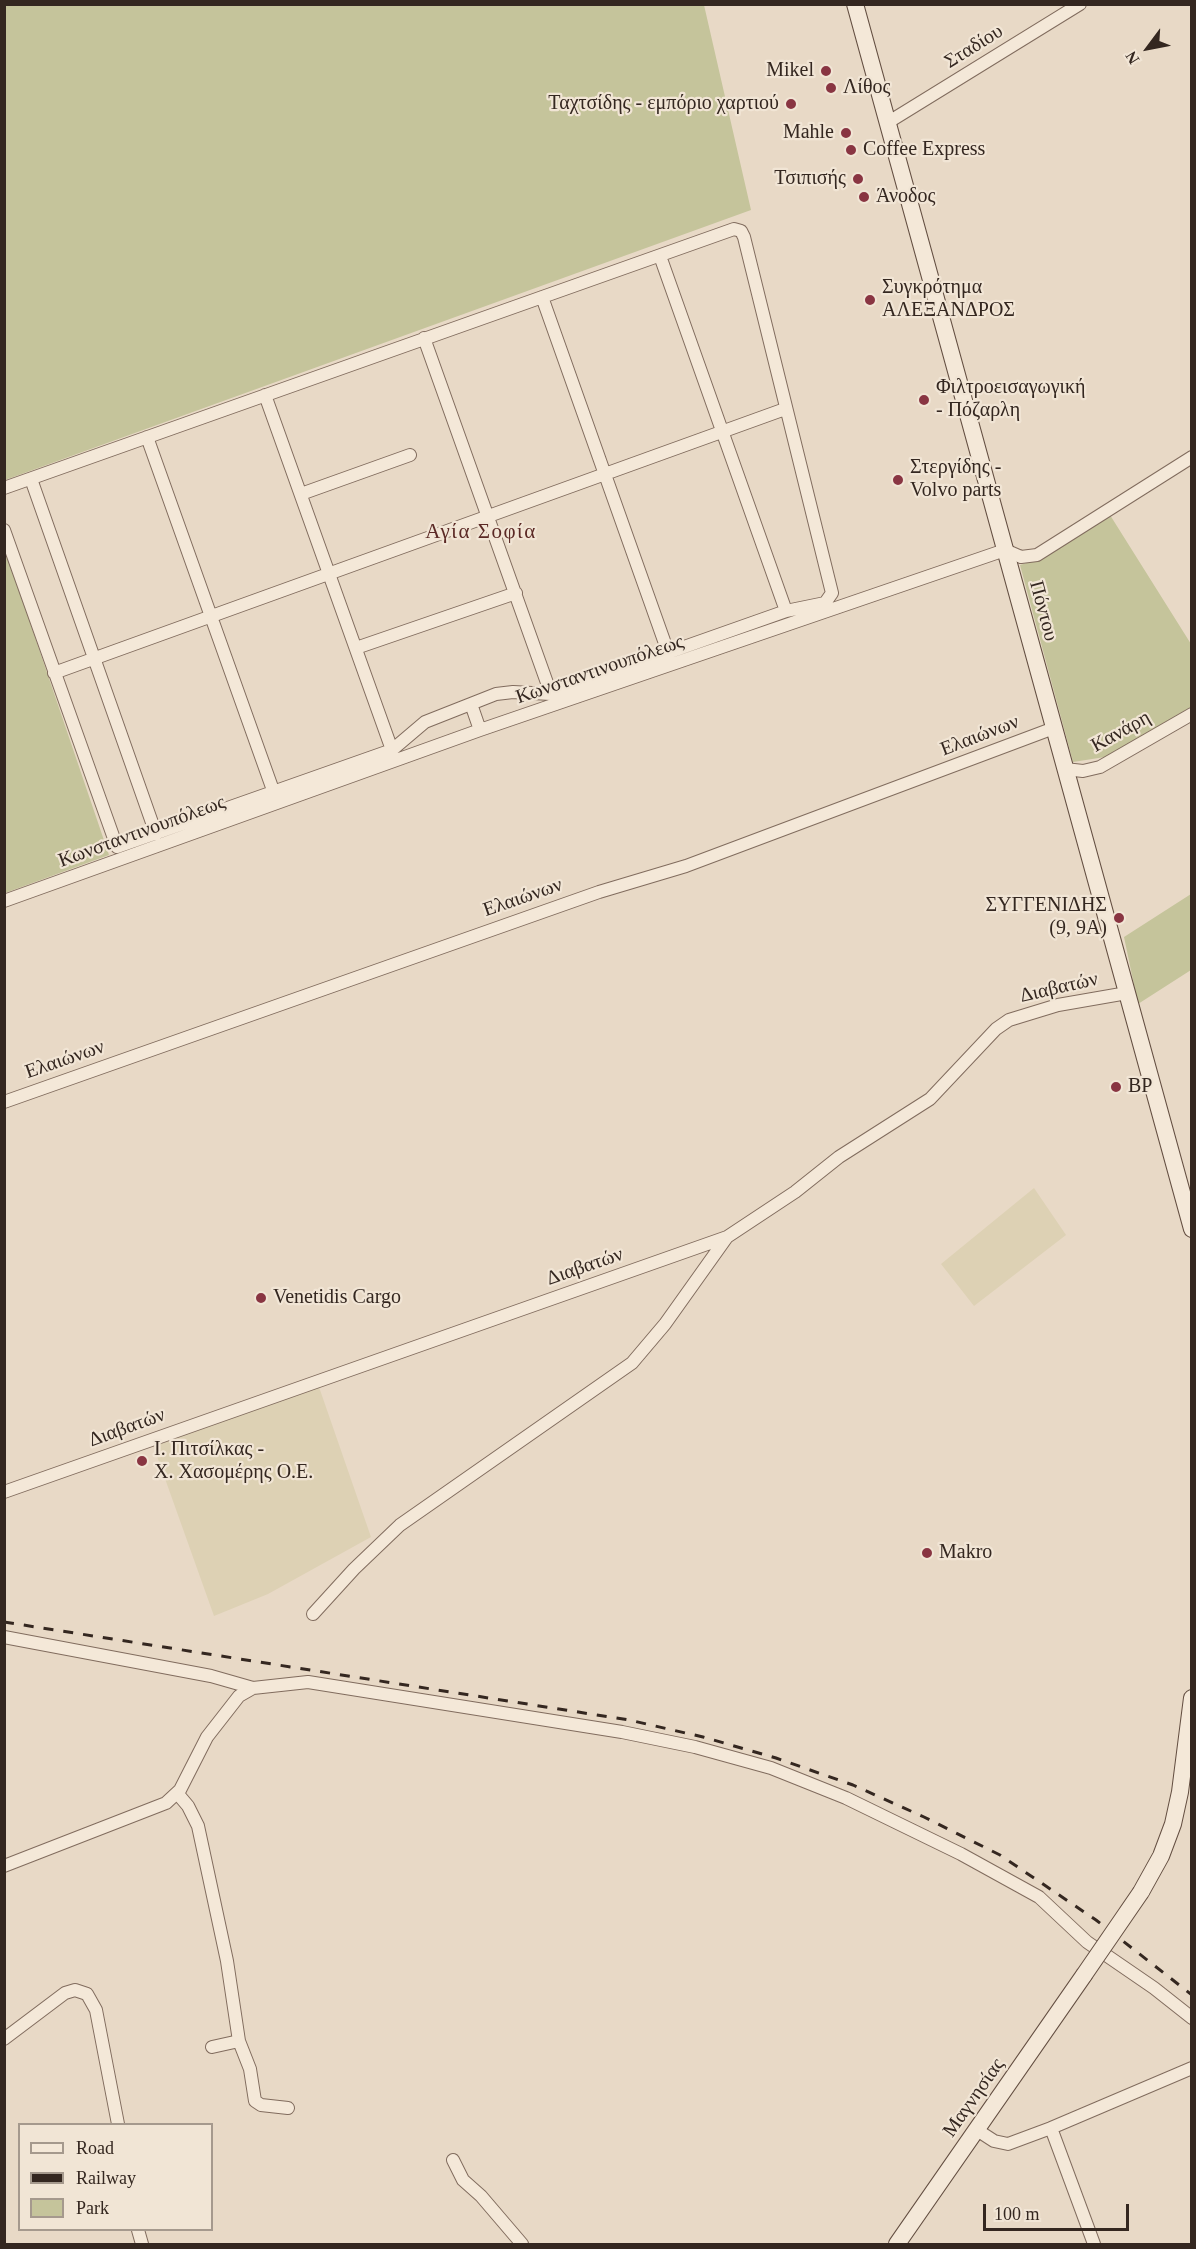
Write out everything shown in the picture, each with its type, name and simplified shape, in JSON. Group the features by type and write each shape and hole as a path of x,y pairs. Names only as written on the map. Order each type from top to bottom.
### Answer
{"street":[{"name":"Πόντου","path":"855,4 1191,1227"},
{"name":"Σταδίου","path":"887,123 1080,4"},
{"path":"4,488 734,229 741,231 832,593 825,603 786,611 550,694 513,692 496,694 425,722 392,750 121,847 114,844 4,530"},
{"path":"660,256 786,611"},
{"path":"542,297 668,652"},
{"path":"424,338 550,694"},
{"path":"265,395 392,750"},
{"path":"54,673 212,614 785,409"},
{"path":"147,437 274,793"},
{"path":"301,494 410,455"},
{"name":"Κωνσταντινουπόλεως","path":"4,902 480,730 1005,550 1021,557 1037,555 1191,457"},
{"path":"31,479 156,834"},
{"path":"356,648 516,593"},
{"path":"471,704 480,730"},
{"name":"Κανάρη","path":"1065,769 1083,771 1100,767 1191,714"},
{"name":"Ελαιώνων","path":"4,1102 599,892 686,866 1054,728"},
{"name":"Διαβατών","path":"4,1492 728,1237 795,1192 839,1157 930,1099 996,1029 1009,1020 1058,1005 1126,993"},
{"path":"313,1614 354,1569 400,1525 632,1363 665,1324 728,1237"},
{"path":"4,1637 211,1676 254,1688"},
{"path":"4,1866 166,1803 177,1793 207,1737 239,1696 254,1688 308,1682 622,1732 695,1747 771,1768 846,1798 961,1854 1039,1897 1087,1942 1154,1988 1191,2018"},
{"name":"Μαγνησίας","path":"897,2244 1141,1892 1161,1857 1173,1824 1180,1792 1191,1698"},
{"path":"177,1793 188,1806 198,1826 227,1961 239,2041 250,2069 257,2104 288,2108"},
{"path":"4,2039 65,1993 75,1990 87,1994 96,2010 118,2123"},
{"path":"212,2047 239,2041"},
{"path":"977,2130 994,2141 1008,2144 1191,2068"},
{"path":"1051,2128 1094,2244"},
{"path":"453,2160 463,2180 481,2196 522,2244"}],"shaded area":[{"path":"1034,1188 1066,1235 974,1306 941,1264"},
{"path":"319,1387 371,1537 268,1594 214,1616 153,1445"}],"green space":[{"path":"5,4 704,5 751,210 5,480"},
{"path":"1110,515 1191,644 1191,707 1105,757 1073,762 1020,565 1043,558"},
{"path":"4,546 109,855 5,893 4,893"},
{"path":"1191,894 1191,970 1138,1004 1124,937"}],"railway":[{"path":"4,1622 629,1720 703,1737 776,1758 853,1785 1000,1855 1096,1920 1192,1995"}],"place":[{"name":"Mikel","path":"826,71"},
{"name":"Λίθος","path":"831,88"},
{"name":"Ταχτσίδης - εμπόριο χαρτιού","path":"791,104"},
{"name":"Mahle","path":"846,133"},
{"name":"Coffee Express","path":"851,150"},
{"name":"Τσιπισής","path":"858,179"},
{"name":"Άνοδος","path":"864,197"},
{"name":"Συγκρότημα ΑΛΕΞΑΝΔΡΟΣ","path":"870,300"},
{"name":"Φιλτροεισαγωγική - Πόζαρλη","path":"924,400"},
{"name":"Στεργίδης - Volvo parts","path":"898,480"},
{"name":"ΣΥΓΓΕΝΙΔΗΣ (9, 9Α)","path":"1119,918"},
{"name":"BP","path":"1116,1087"},
{"name":"Venetidis Cargo","path":"261,1298"},
{"name":"Ι. Πιτσίλκας - Χ. Χασομέρης Ο.Ε.","path":"142,1461"},
{"name":"Makro","path":"927,1553"}],"district":[{"name":"Αγία Σοφία","path":"481,532"}]}
